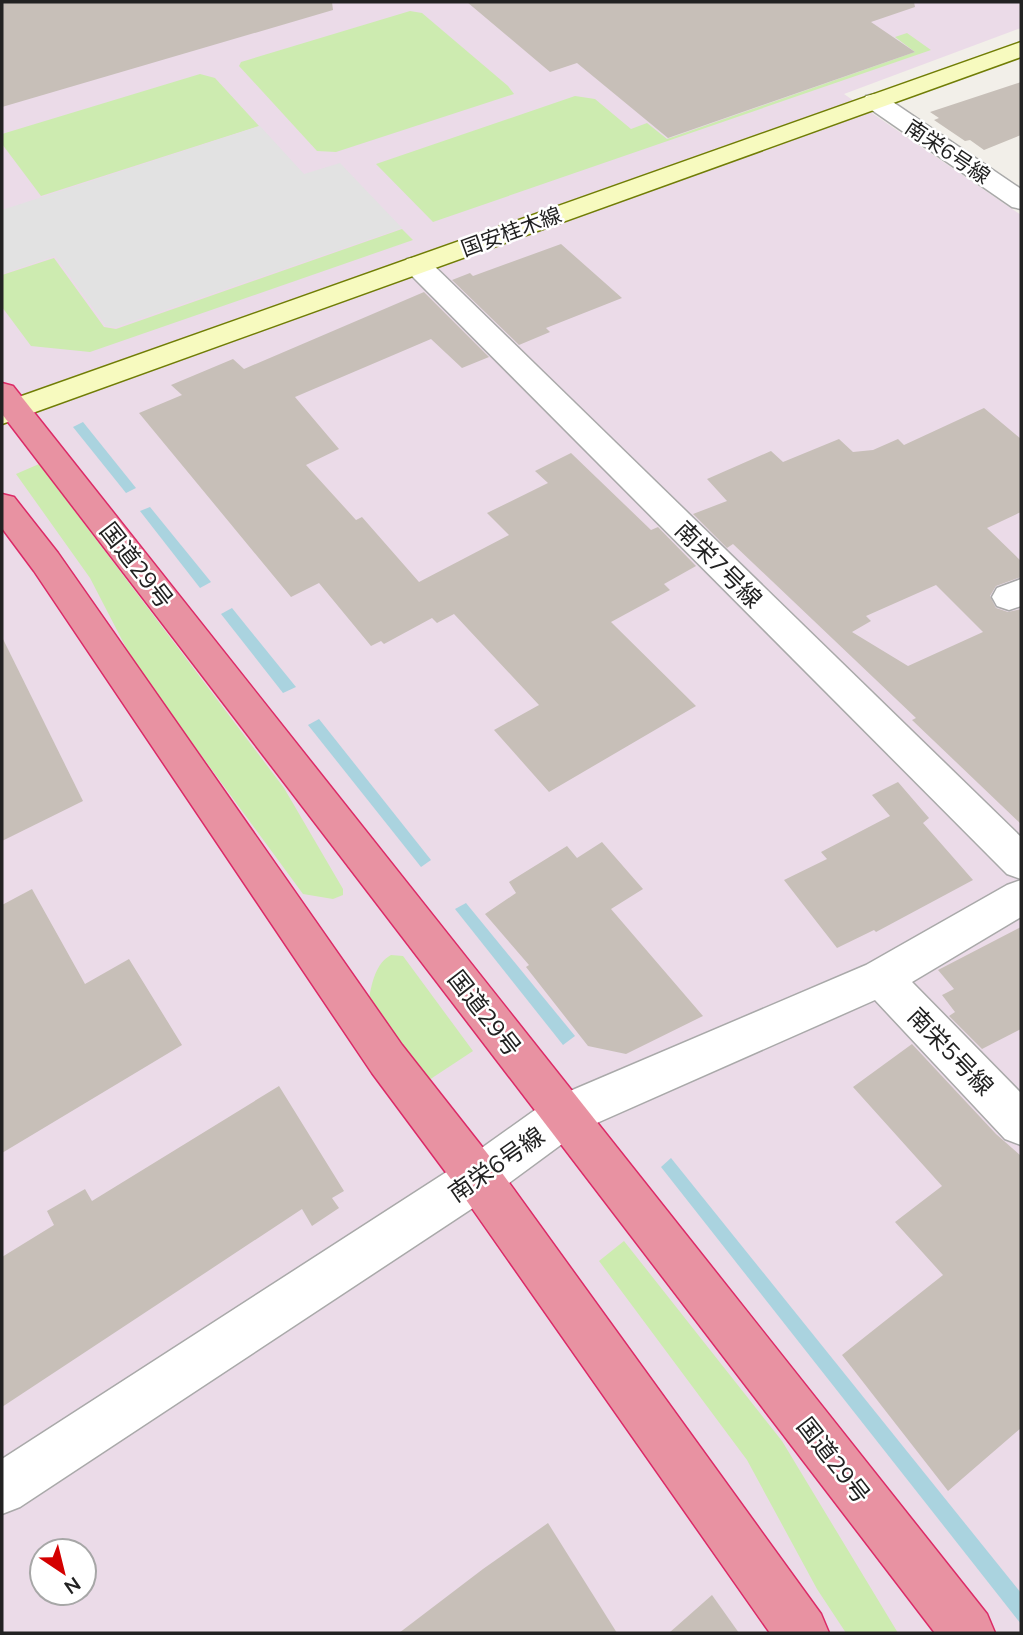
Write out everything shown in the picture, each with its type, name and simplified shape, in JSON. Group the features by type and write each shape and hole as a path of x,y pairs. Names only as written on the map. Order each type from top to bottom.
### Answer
{"highway":[{"name":"国道29号","path":"6,405 565,1115 968,1633"},
{"path":"2,505 46,562 387,1059 478,1178 802,1633"}],"main road":[{"name":"国安桂木線","path":"6,405 417,265 1021,49"}],"street":[{"name":"南栄6号線","path":"875,101 1021,201"},
{"name":"南栄7号線","path":"417,265 1021,862"},
{"name":"南栄6号線","path":"2,1489 478,1178 565,1115 881,978 1021,897"},
{"name":"南栄5号線","path":"881,978 1021,1125"}],"shaded area":[{"path":"2,2 1021,2 1021,28 844,94 1021,215 1021,1633 2,1633"},
{"path":"260,126 304,174 340,163 402,228 116,327 106,326 55,256 2,274 2,210"}],"green space":[{"path":"410,11 422,13 514,94 336,152 317,151 239,66 241,62"},
{"path":"907,33 931,50 433,222 376,164 575,96 595,99 631,129 647,123 667,139 915,52 895,37"},
{"path":"200,74 215,78 259,126 41,196 2,144 2,134"},
{"path":"402,229 413,240 90,352 31,346 2,307 2,275 54,258 104,327 116,329"},
{"path":"39,464 284,788 343,889 343,895 333,899 303,894 135,665 90,578 16,474"},
{"path":"391,955 403,956 473,1051 429,1080 369,998 378,968"},
{"path":"624,1241 782,1441 898,1633 846,1633 817,1589 747,1460 599,1261"}],"water":[{"path":"83,422 136,488 126,493 73,427"},
{"path":"150,507 211,582 200,588 140,511"},
{"path":"232,608 296,687 283,693 221,614"},
{"path":"319,719 431,860 421,867 308,725"},
{"path":"466,903 575,1036 563,1045 455,909"},
{"path":"671,1158 1021,1593 1021,1624 661,1167"}],"building":[{"path":"2,2 332,2 333,10 2,107"},
{"path":"467,2 914,2 915,7 871,22 915,52 668,138 577,63 550,72"},
{"path":"1021,82 1021,135 984,150 934,120 939,118 930,112"},
{"path":"561,244 622,298 546,328 550,332 519,345 452,280 470,273 473,276"},
{"path":"424,292 489,357 462,368 431,339 295,397 339,449 306,465 356,520 362,517 419,582 509,535 487,513 548,483 535,471 571,453 651,530 658,527 696,566 664,584 670,590 611,622 696,706 549,792 494,730 539,705 454,614 437,623 432,618 384,644 381,641 371,646 319,583 291,597 139,413 182,395 171,385 233,359 244,369"},
{"path":"984,408 1021,439 1021,512 987,528 1021,561 1021,577 996,586 990,596 996,608 1008,612 1021,609 1021,824 912,720 916,718 733,544 727,548 693,514 727,501 707,479 771,451 783,462 839,439 853,452 873,450 898,439 904,445","holes":["936,585 983,632 908,666 852,632 871,621 866,616"]},
{"path":"2,637 83,801 2,841"},
{"path":"898,782 929,818 923,823 973,880 876,932 874,930 837,948 784,880 827,859 821,852 890,816 872,795"},
{"path":"602,842 643,889 611,909 703,1016 626,1054 588,1046 526,967 529,965 485,914 516,893 509,882 567,846 577,858"},
{"path":"32,889 85,984 129,959 182,1045 2,1153 2,905"},
{"path":"1021,927 1021,1029 982,1049 949,1016 955,1012 942,995 954,989 938,970"},
{"path":"912,1044 996,1134 1021,1156 1021,1428 948,1491 842,1355 943,1275 895,1222 942,1186 853,1087"},
{"path":"279,1086 344,1191 332,1198 339,1208 312,1226 302,1209 2,1407 2,1257 54,1225 47,1211 85,1189 92,1201"},
{"path":"548,1523 617,1633 399,1633 483,1569"},
{"path":"712,1595 739,1633 669,1633"}]}
